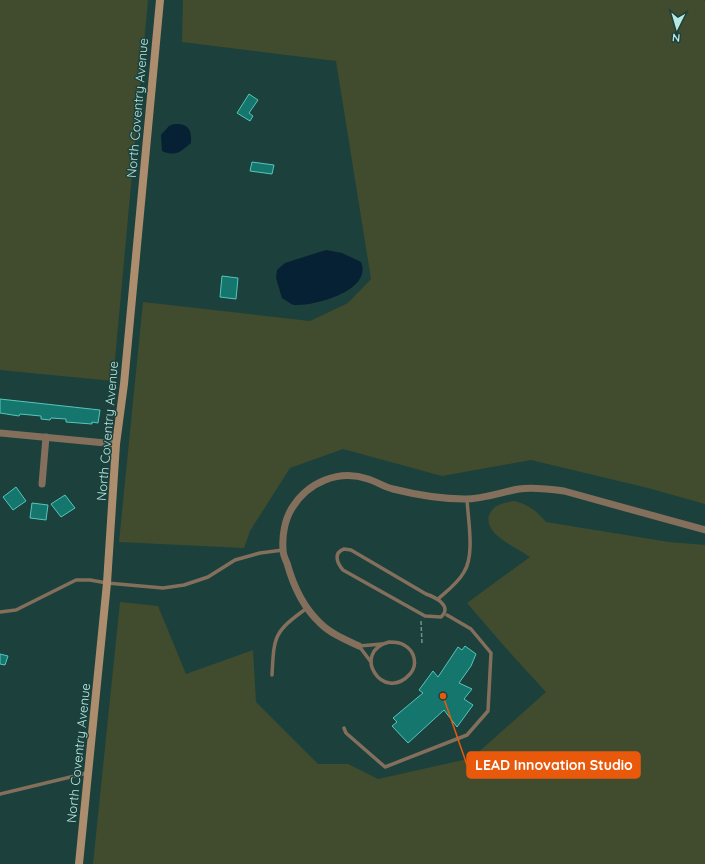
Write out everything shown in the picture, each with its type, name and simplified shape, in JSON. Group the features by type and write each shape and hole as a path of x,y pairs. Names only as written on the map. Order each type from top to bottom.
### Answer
{"street":[{"name":"North Coventry Avenue","path":"79,864 107,583 116,444 124,384 160,0"},
{"path":"0,433 116,444"},
{"path":"42,484 46,437"},
{"path":"360,646 338,636 321,624 307,608 292,581 283,550 284,534 288,514 298,499 308,489 324,480 347,476 367,479 391,489 425,496 467,499 495,495 519,489 541,488 564,491 705,530"}],"lane":[{"path":"438,599 455,584 465,572 470,557 467,499"},
{"path":"344,549 351,550 426,594 438,599 444,605 444,614 441,617 425,616 343,570 338,564 337,554 344,549"},
{"path":"0,612 16,610 76,580 90,580 162,588 184,586 208,577 235,560 260,553 283,550"},
{"path":"272,675 274,649 278,634 285,624 307,608"},
{"path":"344,728 346,733 385,766 467,735 488,711 491,653 471,629 447,616"},
{"path":"371,662 360,646 398,642 411,651 414,657 415,664 412,672 403,680 395,684 386,682 375,674 372,669 372,655 382,644"},
{"path":"0,794 87,773"}],"path":[{"path":"421,621 422,644"}],"green space":[{"path":"0,0 148,0 113,381 0,370"},
{"path":"183,0 705,1 705,504 648,488 531,460 442,476 343,449 290,468 250,531 244,548 119,542 143,302 310,321 348,303 371,279 336,61 182,42"},
{"path":"514,501 524,504 532,509 546,522 669,542 705,545 705,864 93,864 120,602 158,606 186,674 253,650 256,702 318,764 348,764 378,779 472,758 546,692 467,603 530,557 495,533 490,527 488,520 490,513 494,508 500,504"}],"water":[{"path":"174,124 183,125 188,128 191,134 191,143 178,153 171,154 162,151 161,135 169,126"},
{"path":"326,250 342,253 361,262 362,272 359,281 351,288 340,294 316,303 293,305 282,298 276,278 277,270 285,263"}],"building":[{"path":"249,94 258,100 249,113 253,116 250,121 237,113"},
{"path":"252,162 274,165 272,174 250,171"},
{"path":"222,276 238,278 236,299 220,297"},
{"path":"0,399 100,410 98,423 66,422 66,419 51,418 50,420 41,419 41,416 20,414 19,416 0,413"},
{"path":"16,487 26,501 13,510 3,497"},
{"path":"65,495 75,508 61,517 51,504"},
{"path":"32,503 48,505 46,520 30,518"},
{"path":"465,646 476,654 471,666 459,683 472,689 464,699 473,705 457,727 444,710 408,743 392,726 397,722 393,718 423,693 419,690 433,671 438,677 458,647 462,650"},
{"path":"0,654 8,656 5,665 0,664"}],"place":[{"name":"LEAD Innovation Studio","path":"443,696"}]}
